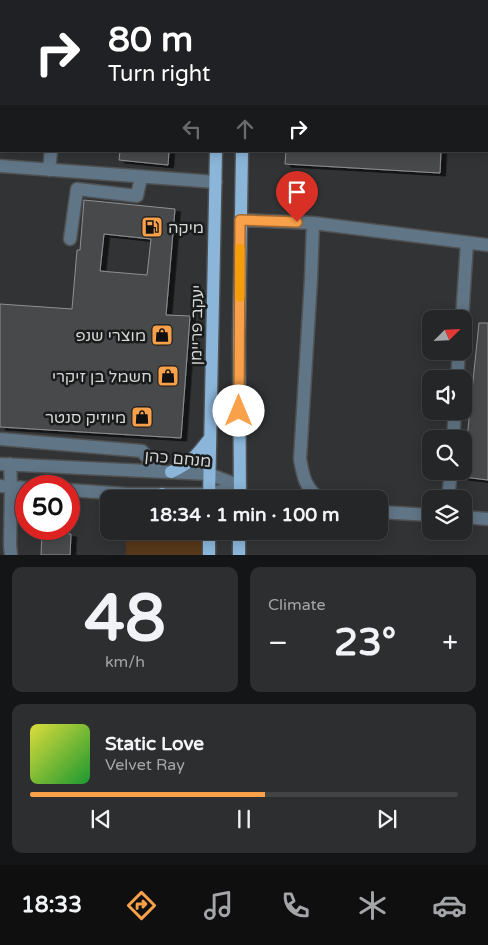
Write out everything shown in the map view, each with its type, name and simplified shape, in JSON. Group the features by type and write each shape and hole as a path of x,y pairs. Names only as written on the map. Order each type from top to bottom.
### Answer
{"main road":[{"name":"יעקב פריימן","path":"209,490 216,152"},
{"path":"240,490 239,328 242,152"},
{"path":"164,472 183,466 194,458 210,438"},
{"path":"203,540 209,552"},
{"path":"239,540 239,555"}],"street":[{"path":"50,170 51,152"},
{"path":"0,166 216,182"},
{"path":"70,239 78,189 137,196 141,177"},
{"path":"240,220 313,223 488,245"},
{"path":"311,490 305,482 300,459 313,223"},
{"path":"463,310 467,243"},
{"path":"0,439 142,451 164,472"},
{"path":"5,464 11,555"},
{"name":"מנחם כהן","path":"5,464 209,474 237,490"},
{"name":"מנחם כהן","path":"80,491 100,492"},
{"path":"388,513 422,515"},
{"path":"472,518 488,519"}],"shaded area":[{"path":"126,540 209,540 209,555 126,555"}],"building":[{"path":"120,152 169,152 168,165 119,160"},
{"path":"286,152 441,152 440,173 285,164"},
{"path":"84,200 175,209 166,315 190,316 181,438 0,427 0,304 72,309 77,250 80,250","holes":["104,234 151,239 147,275 100,271"]},
{"path":"479,323 488,323 488,480 472,478 472,430 468,430 469,420 472,420 472,390"},
{"path":"42,540 71,540 70,555 41,555"}],"slow traffic":[{"path":"240,248 240,297"}],"place":[{"name":"מיקה","path":"152,227"},
{"name":"מוצרי שנפ","path":"162,335"},
{"name":"חשמל בן זיקרי","path":"168,376"},
{"name":"מיוזיק סנטר","path":"142,417"}],"route":[{"path":"239,411 240,220 297,222"}]}
